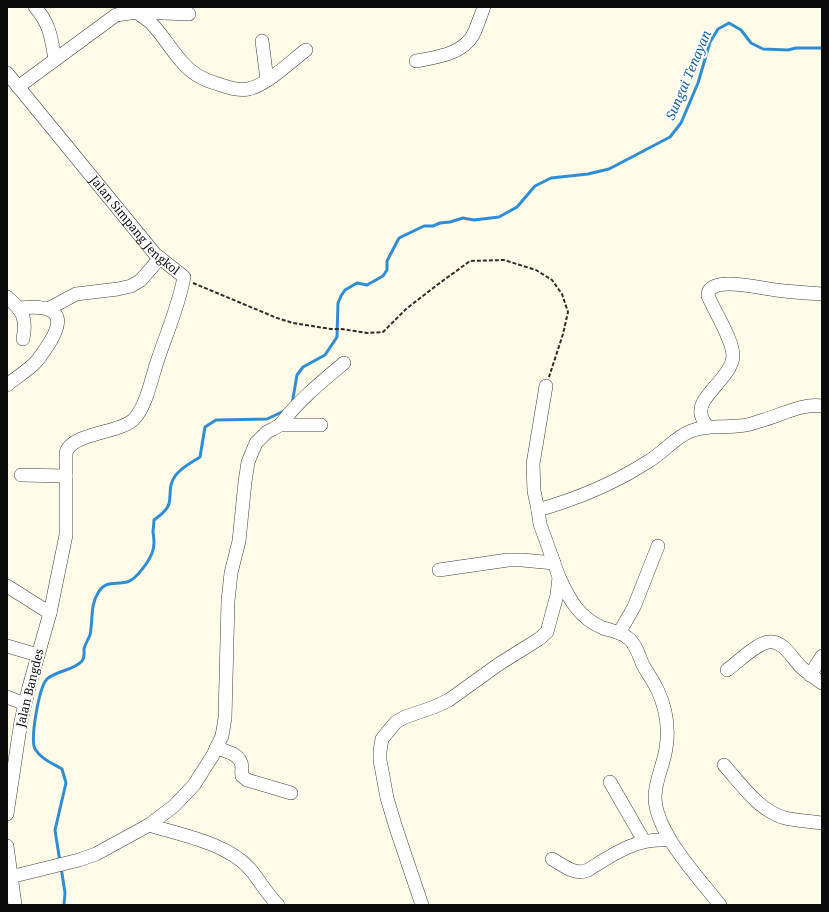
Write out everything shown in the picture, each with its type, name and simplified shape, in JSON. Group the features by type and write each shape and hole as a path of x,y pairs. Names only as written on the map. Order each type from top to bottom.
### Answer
{"street":[{"path":"35,7 42,15 48,26 55,59"},
{"path":"416,61 446,55 464,45 475,32 484,7"},
{"path":"137,12 150,22 189,70 206,80 232,88 241,89 256,86 267,80 306,50"},
{"path":"18,87 116,15 137,12 189,14"},
{"path":"262,40 267,80"},
{"name":"Jalan Simpang Jengkol","path":"7,73 155,254 184,277 182,292 158,358 152,381 135,419 122,426 90,436 74,443 67,450 66,535 50,613"},
{"path":"48,309 76,294 131,286 141,280 160,258"},
{"path":"707,427 701,416 701,408 730,367 733,354 729,340 708,296 709,291 720,285 733,284 770,290 822,294"},
{"path":"7,298 20,308 23,314 25,323 24,339"},
{"path":"7,385 34,364 42,355 57,329 58,322 54,313 48,309 33,307 20,308"},
{"path":"10,877 79,860 96,854 150,825 174,806 194,785 222,736 225,718 228,601 231,573 239,541 248,462 256,443 267,432 280,425 304,397 344,363"},
{"path":"546,386 533,464 534,491 540,524 559,577 570,600 584,617 603,628 619,633 629,639 634,645 657,689 665,710 668,742 656,786 655,796 658,814 670,840 720,905"},
{"path":"538,510 578,497 616,480 651,460 684,434 692,431 707,427 748,425 796,409 810,406 822,406"},
{"path":"280,425 321,425"},
{"path":"21,475 66,476"},
{"path":"619,633 634,607 658,546"},
{"path":"439,570 508,560 554,563"},
{"path":"422,905 387,798 380,760 382,739 396,722 449,700 499,664 544,636 557,595 559,577"},
{"path":"7,586 50,613"},
{"name":"Jalan Bangdes","path":"7,814 16,750 25,704 50,613"},
{"path":"727,670 758,646 769,642 774,642 783,647 800,667 822,682"},
{"path":"7,646 38,655"},
{"path":"810,675 822,656"},
{"path":"7,698 25,704"},
{"path":"216,748 233,753 239,758 242,763 242,776 247,780 291,793"},
{"path":"724,765 758,803 775,814 794,820 822,823"},
{"path":"610,782 644,841"},
{"path":"150,825 208,844 231,855 249,868 278,905"},
{"path":"552,859 574,871 580,872 588,870 630,846 644,841 658,839 670,840"},
{"path":"7,846 15,905"}],"path":[{"path":"184,277 191,282 288,322 367,333 383,332 412,304 470,261 504,260 536,270 552,280 562,294 568,312 563,334 546,386"}],"waterway":[{"name":"Sungai Tenayan","path":"292,404 297,375 303,367 325,355 337,337 338,303 341,296 345,290 357,283 367,285 383,276 387,270 387,261 399,238 424,226 433,226 463,218 474,220 499,217 517,207 535,186 551,178 588,174 609,169 670,137 681,123 698,83 710,42 718,29 729,23 741,30 751,43 763,49 788,50 796,48 822,48"},
{"name":"Sungai Tenayan","path":"60,862 55,830 66,783 62,769 40,756 35,749 34,743 36,713 44,684 51,676 74,667 83,660 84,647 91,630 95,598 101,589 107,585 123,583 131,580 146,564 154,548 154,520 168,507 171,485 174,478 184,467 200,457 205,427 216,420 267,419 284,411"},
{"name":"Sungai Tenayan","path":"61,867 65,893 64,905"}]}
